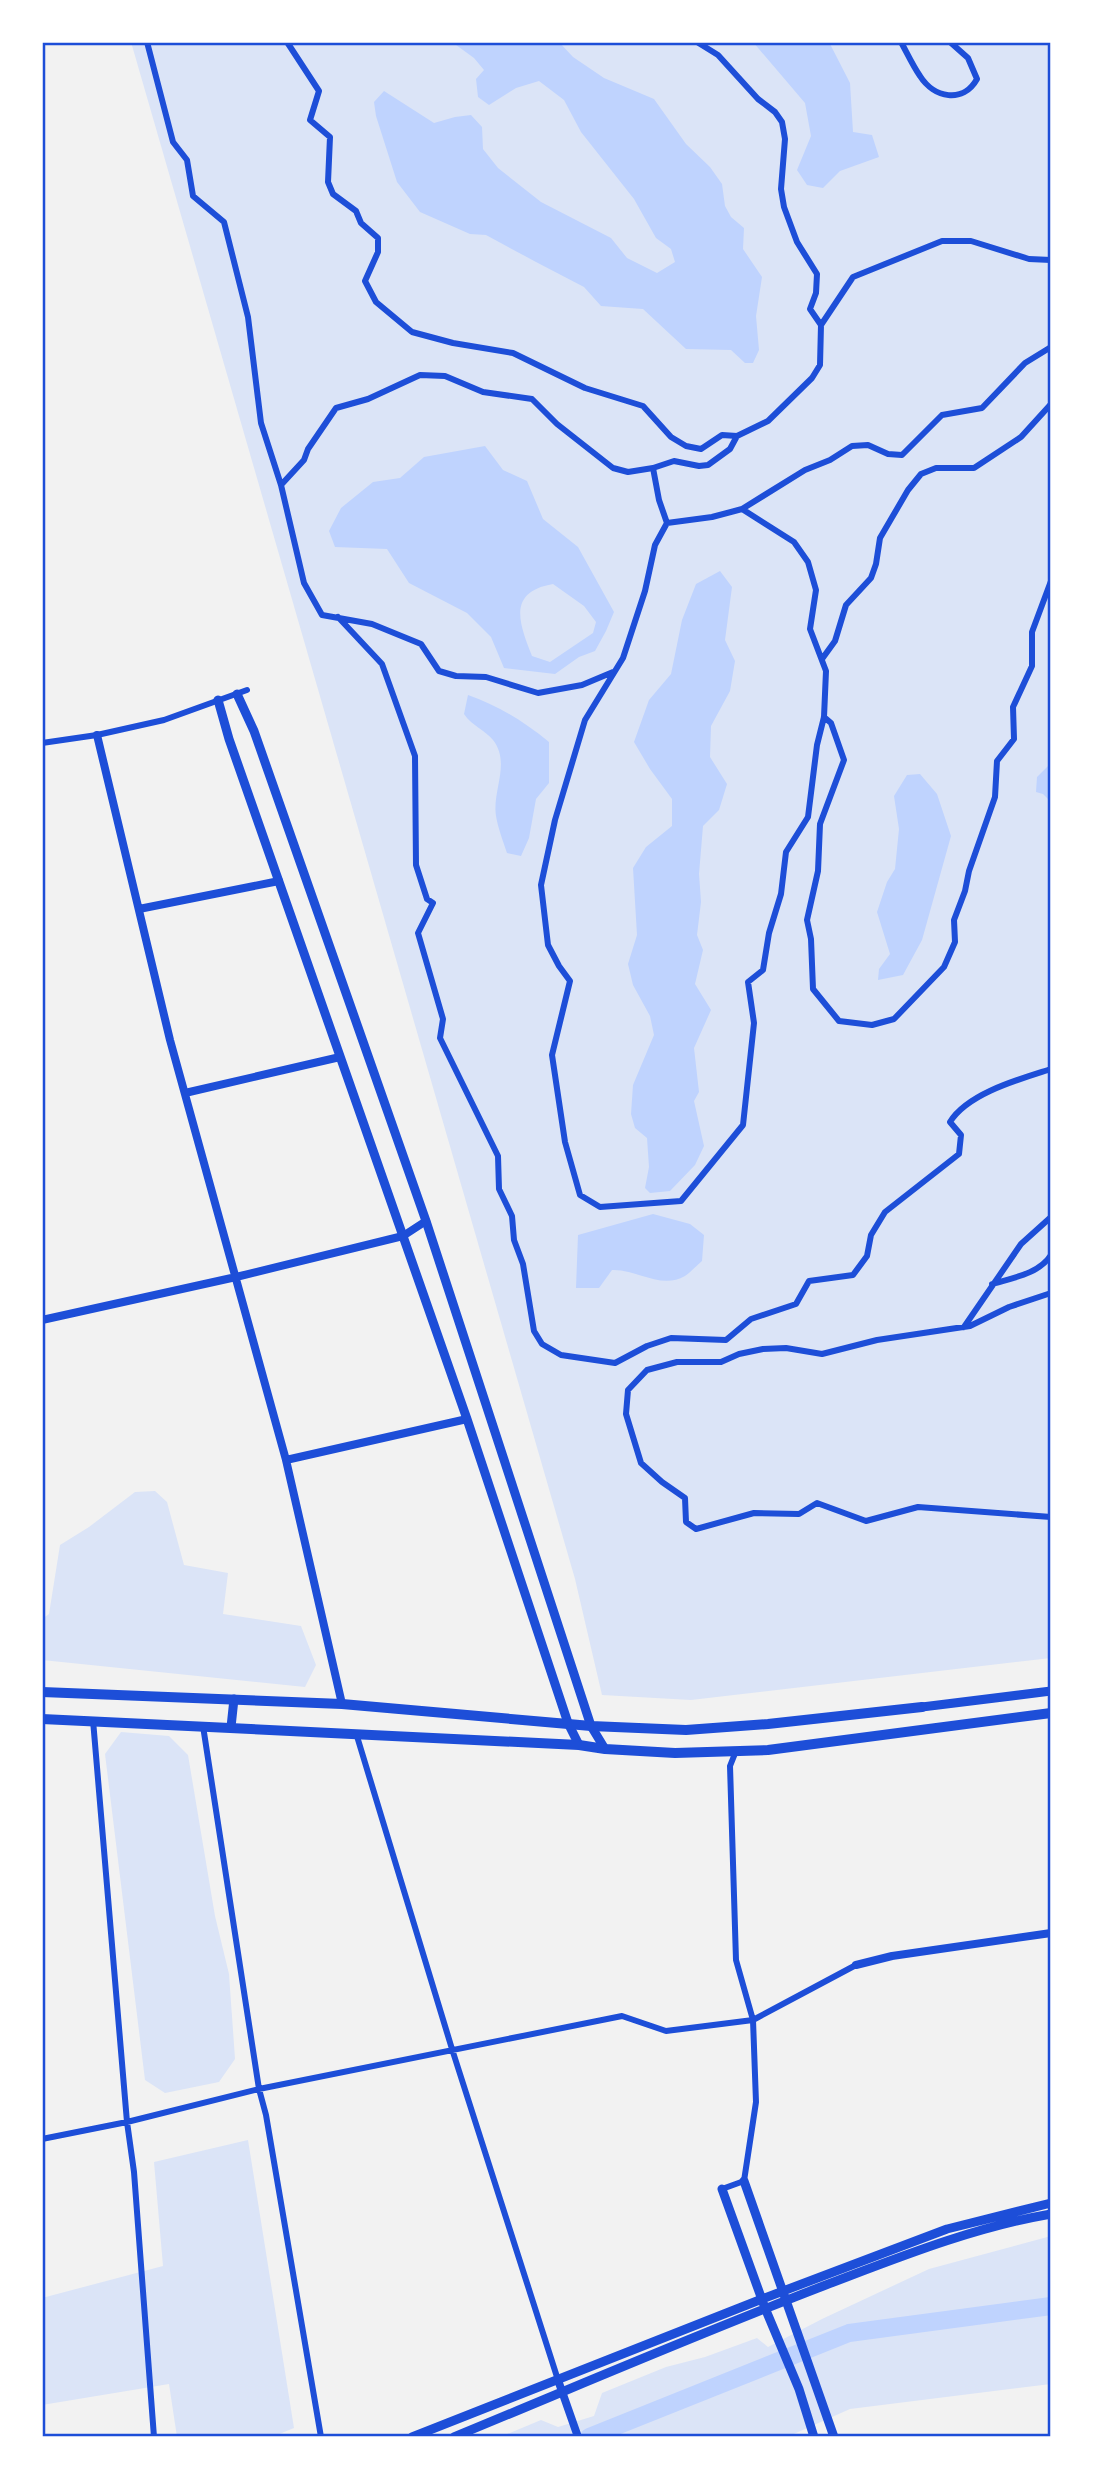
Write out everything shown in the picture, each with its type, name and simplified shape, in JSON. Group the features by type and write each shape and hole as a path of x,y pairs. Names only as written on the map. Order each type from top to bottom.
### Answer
{"main road":[{"path":"237,694 254,731 426,1222 592,1726 605,1749"},
{"path":"218,700 229,739 467,1419 568,1723 579,1745"},
{"path":"45,1691 342,1704 592,1726 686,1730 768,1724 1051,1691"},
{"path":"231,1727 234,1699"},
{"path":"42,1719 356,1733 675,1753 768,1750 1051,1713"},
{"path":"744,2181 834,2437"},
{"path":"722,2189 764,2304 799,2389 814,2437"},
{"path":"412,2437 764,2304 947,2229 1051,2203"},
{"path":"784,2296 940,2242 1022,2219 1051,2214"},
{"path":"454,2437 764,2304"}],"street":[{"path":"148,42 173,142 187,160 193,196 223,222 248,317 261,423 281,485 304,583 322,615 372,624 421,645 439,671 456,676 486,677 538,693 582,685 613,672"},
{"path":"287,42 318,91 310,120 330,138 328,182 333,194 356,211 361,223 378,238 379,252 365,281 376,302 412,332 453,343 513,353 585,388 643,406 671,437 686,446 701,449 722,435 737,436 768,421 812,378 820,365 821,325 853,277 942,241 971,242 1029,259 1051,260"},
{"path":"697,42 718,55 782,122 785,139 780,189 797,242 817,274 816,293 810,309 821,325"},
{"path":"901,42 921,79 941,93 957,96 971,89 977,79 968,58 950,42"},
{"path":"667,523 712,517 742,509 805,470 830,460 852,446 868,445 888,454 902,455 942,415 982,408 1025,363 1051,347"},
{"path":"281,485 304,460 308,449 336,408 368,398 421,375 445,376 483,392 532,399 556,424 613,468 628,472 674,461 708,465 730,449 737,436"},
{"path":"822,659 835,641 846,605 871,579 880,538 908,490 921,474 936,468 974,468 1021,437 1051,404"},
{"path":"653,468 667,523 655,545 645,591 623,658 585,720 555,821 541,885 548,945 570,981 552,1055 565,1142 580,1195 600,1207 681,1201 743,1125 754,1023 748,982 763,970 769,933 781,894 786,852 808,817 817,745 824,717 826,671 810,629 816,590 808,562 794,542 742,509"},
{"path":"824,717 831,723 844,760 820,824 818,870 807,920 811,939 813,989 839,1021 872,1025 894,1019 920,994 944,967 955,942 954,920 995,797 997,761 1014,739 1013,707 1032,666 1032,632 1051,581"},
{"path":"338,617 382,664 415,756 416,865 427,899 433,903 418,933 443,1019 440,1038 498,1156 499,1189 512,1216 514,1240 523,1264 534,1331 542,1344 561,1355 614,1363 647,1346 671,1338 726,1339 751,1319 796,1304 808,1281 853,1275 867,1256 871,1235 885,1212 959,1154 961,1135 950,1122 957,1111 1007,1083 1051,1069"},
{"path":"42,743 97,735 164,720 247,690"},
{"path":"97,735 185,1093 286,1460 342,1704"},
{"path":"139,909 279,881"},
{"path":"185,1093 340,1057"},
{"path":"964,1327 1021,1244 1051,1217"},
{"path":"42,1320 403,1236 426,1222"},
{"path":"992,1284 1023,1275 1047,1262 1051,1255"},
{"path":"1051,1293 1009,1307 970,1326 877,1340 822,1354 786,1348 763,1349 721,1362 677,1362 647,1370 628,1391 626,1414 641,1463 685,1498 686,1522 696,1529 754,1513 799,1514 817,1503 866,1521 918,1507 1051,1517"},
{"path":"286,1460 467,1419"},
{"path":"93,1720 127,2122 134,2172 154,2437"},
{"path":"203,1726 259,2089 266,2115 321,2437"},
{"path":"356,1733 452,2049 578,2437"},
{"path":"722,2189 744,2181 756,2102 753,2020 736,1959 730,1766 736,1751"},
{"path":"42,2139 127,2122 259,2089 622,2015 666,2031 753,2020 856,1965 892,1956 1051,1933"}],"shaded area":[{"path":"131,42 1051,42 1051,1658 691,1700 602,1695 575,1579"},
{"path":"155,1491 167,1502 184,1565 228,1573 223,1614 301,1626 316,1665 305,1687 42,1660 42,1619 49,1614 60,1545 135,1492"},
{"path":"121,1732 169,1736 188,1755 215,1916 229,1974 235,2059 219,2082 165,2093 145,2080 105,1754"},
{"path":"248,2140 294,2428 272,2437 177,2437 169,2384 42,2405 42,2298 163,2266 154,2162"},
{"path":"1051,2236 1051,2384 850,2409 787,2437 500,2437 541,2420 558,2427 594,2416 602,2393 666,2367 705,2357 757,2338 768,2347 929,2269"}],"water":[{"path":"452,42 559,42 573,57 604,78 654,99 686,144 710,167 722,184 725,206 731,217 744,228 743,249 762,277 756,316 759,350 753,363 745,363 731,350 686,349 643,309 601,306 584,287 486,235 470,234 420,212 397,182 376,116 374,102 384,91 434,123 471,115 482,127 483,149 498,168 541,202 611,238 627,258 657,273 675,262 671,249 656,238 634,199 581,132 564,100 539,81 516,88 489,105 478,97 476,79 484,70 474,58"},
{"path":"753,42 829,42 850,83 853,132 872,135 879,157 840,171 823,188 807,185 797,170 811,136 805,103"},
{"path":"485,446 503,470 527,481 543,519 578,547 614,612 595,651 579,657 555,674 504,668 491,637 467,613 409,583 387,549 335,547 329,531 341,508 373,482 400,478 424,457","holes":["553,584 584,606 596,622 593,633 550,662 532,656 523,632 520,611 528,594"]},
{"path":"720,571 732,587 725,640 735,661 730,691 711,726 710,757 727,784 719,810 703,826 699,874 701,902 697,935 703,950 695,984 711,1010 694,1048 699,1092 694,1101 704,1146 695,1165 670,1191 650,1193 645,1188 649,1167 647,1138 635,1128 631,1114 633,1085 654,1035 650,1016 633,985 628,964 637,935 633,868 646,847 672,826 672,799 634,742 649,700 671,674 682,620 696,584"},
{"path":"1051,687 1051,802 1043,794 1036,792 1037,777 1048,766 1048,694"},
{"path":"468,695 510,715 549,742 549,783 536,799 529,838 521,856 507,853 502,839 495,806 501,768 498,749 493,740 464,714"},
{"path":"920,774 937,794 951,836 922,940 903,975 878,980 879,969 890,954 877,912 887,882 895,869 899,829 894,796 907,775"},
{"path":"653,1214 690,1224 704,1235 702,1261 676,1280 658,1280 612,1270 599,1288 576,1288 578,1235"}],"waterway":[{"path":"589,2437 849,2333 1051,2306"}]}
